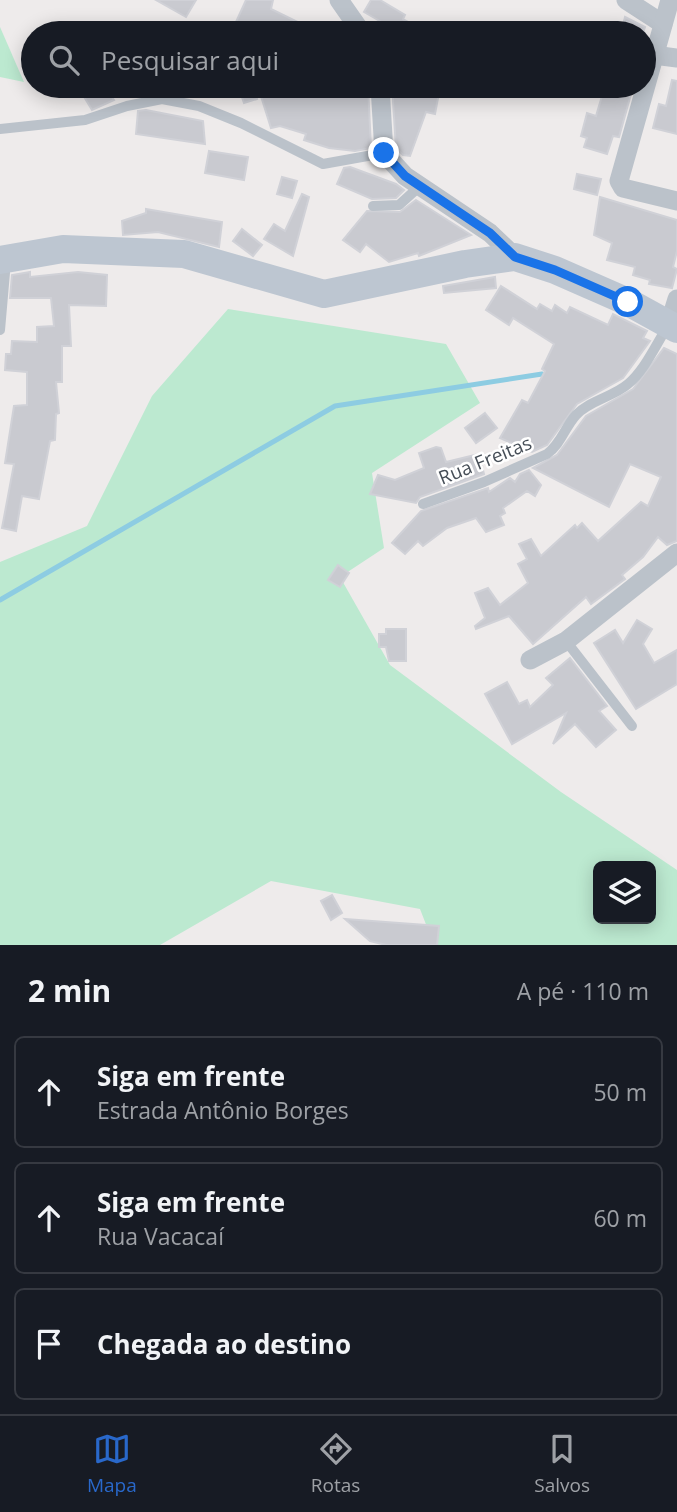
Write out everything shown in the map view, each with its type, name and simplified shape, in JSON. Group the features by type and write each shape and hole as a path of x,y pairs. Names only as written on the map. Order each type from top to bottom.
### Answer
{"street":[{"path":"339,0 354,21"},
{"path":"626,0 663,24"},
{"path":"656,48 670,0"},
{"path":"656,55 677,58"},
{"path":"381,98 384,153 405,176 490,233 515,257 674,318"},
{"path":"643,98 620,185 677,201"},
{"path":"3,260 63,249 184,254 324,294 465,264 515,257"},
{"path":"530,660 566,641 677,553"}],"lane":[{"path":"0,129 85,120 127,106 162,99 199,106 241,123 323,164 384,153"},
{"path":"373,206 399,205 420,186"},
{"path":"0,330 3,260"},
{"name":"Rua Freitas","path":"424,504 484,482 556,448 574,417 626,386 636,376 674,318"},
{"path":"566,641 632,726"}],"green space":[{"path":"0,27 21,75 21,81 0,77"},
{"path":"228,309 446,344 480,403 372,473 384,548 340,577 390,665 561,792 677,870 677,945 434,945 420,909 271,881 160,945 0,945 0,562 87,526 152,396"}],"building":[{"path":"156,0 196,0 186,17"},
{"path":"246,0 273,0 271,9 296,21 236,21"},
{"path":"371,0 380,0 405,15 403,19 407,21 380,21 364,12"},
{"path":"672,80 677,81 677,134 653,128 659,104 666,106"},
{"path":"85,98 114,100 92,110"},
{"path":"242,98 257,98 257,99 244,103"},
{"path":"262,98 369,98 371,148 355,151 329,148 304,140 306,134 280,126 271,128"},
{"path":"393,98 438,98 435,114 426,112 410,156 403,155 396,148"},
{"path":"601,98 630,98 619,137 613,136 607,154 584,147 587,138 581,136 587,113 596,116"},
{"path":"146,110 203,121 205,144 136,134 138,111"},
{"path":"209,151 248,157 244,180 205,173"},
{"path":"350,167 396,184 404,190 396,198 372,199 337,184 344,168"},
{"path":"577,174 601,179 597,195 574,189"},
{"path":"282,177 297,181 292,198 277,194"},
{"path":"302,194 309,197 293,256 264,239 274,224 285,231"},
{"path":"600,197 677,220 677,251 673,267 677,269 672,288 649,284 650,280 633,275 635,267 607,260 612,243 594,235"},
{"path":"416,200 471,235 419,256 418,253 389,262 366,244 360,252 343,240 367,211 400,212"},
{"path":"146,209 222,222 219,247 158,232 123,235 122,221 146,213"},
{"path":"242,229 262,245 253,256 233,241"},
{"path":"30,272 30,277 78,272 107,275 106,306 69,305 71,346 62,346 62,382 56,382 59,413 56,414 55,440 50,441 39,499 22,496 16,531 2,528 14,464 5,463 14,406 27,405 27,372 5,370 6,354 11,354 12,341 37,342 37,327 54,326 51,298 10,298 12,275"},
{"path":"495,277 496,288 444,293 443,286"},
{"path":"501,286 537,309 540,304 552,311 555,305 567,313 570,307 608,325 613,314 647,331 643,338 650,341 623,378 577,404 547,445 532,452 500,438 522,400 528,403 545,371 542,369 554,344 513,318 509,325 486,310"},
{"path":"664,348 677,354 677,541 667,545 658,537 643,557 622,575 625,579 591,604 586,597 533,644 509,616 476,629 475,626 485,618 475,593 488,588 500,605 528,583 518,564 527,559 519,544 531,539 541,556 575,525 577,528 582,523 598,541 641,502 648,506 661,477 630,464 609,507 533,468 557,455 586,416 633,389"},
{"path":"485,413 497,428 476,443 465,428"},
{"path":"441,448 446,462 479,454 484,474 420,497 416,503 370,494 378,475 395,480 424,468 419,453"},
{"path":"529,470 541,485 535,496 527,491 503,508 505,513 500,516 504,525 486,532 476,518 447,528 423,546 418,541 405,554 392,543 421,511 488,488 489,492 510,478 515,482 520,474"},
{"path":"338,565 349,573 340,587 328,580"},
{"path":"637,620 652,629 643,644 654,663 677,650 677,684 636,709 594,643 615,630 623,643"},
{"path":"386,629 406,629 406,661 389,661 386,647 379,647 379,634 386,634"},
{"path":"570,658 607,706 599,711 616,730 596,747 575,724 553,744 566,713 512,744 485,694 507,682 519,704 527,700 530,707 553,685 546,678"},
{"path":"332,895 342,913 331,920 321,901"},
{"path":"345,919 439,926 437,945 386,945 370,941"}],"waterway":[{"path":"0,600 335,406 542,374"}],"route":[{"path":"384,153 405,176 490,233 515,257 555,270 628,302"}]}
